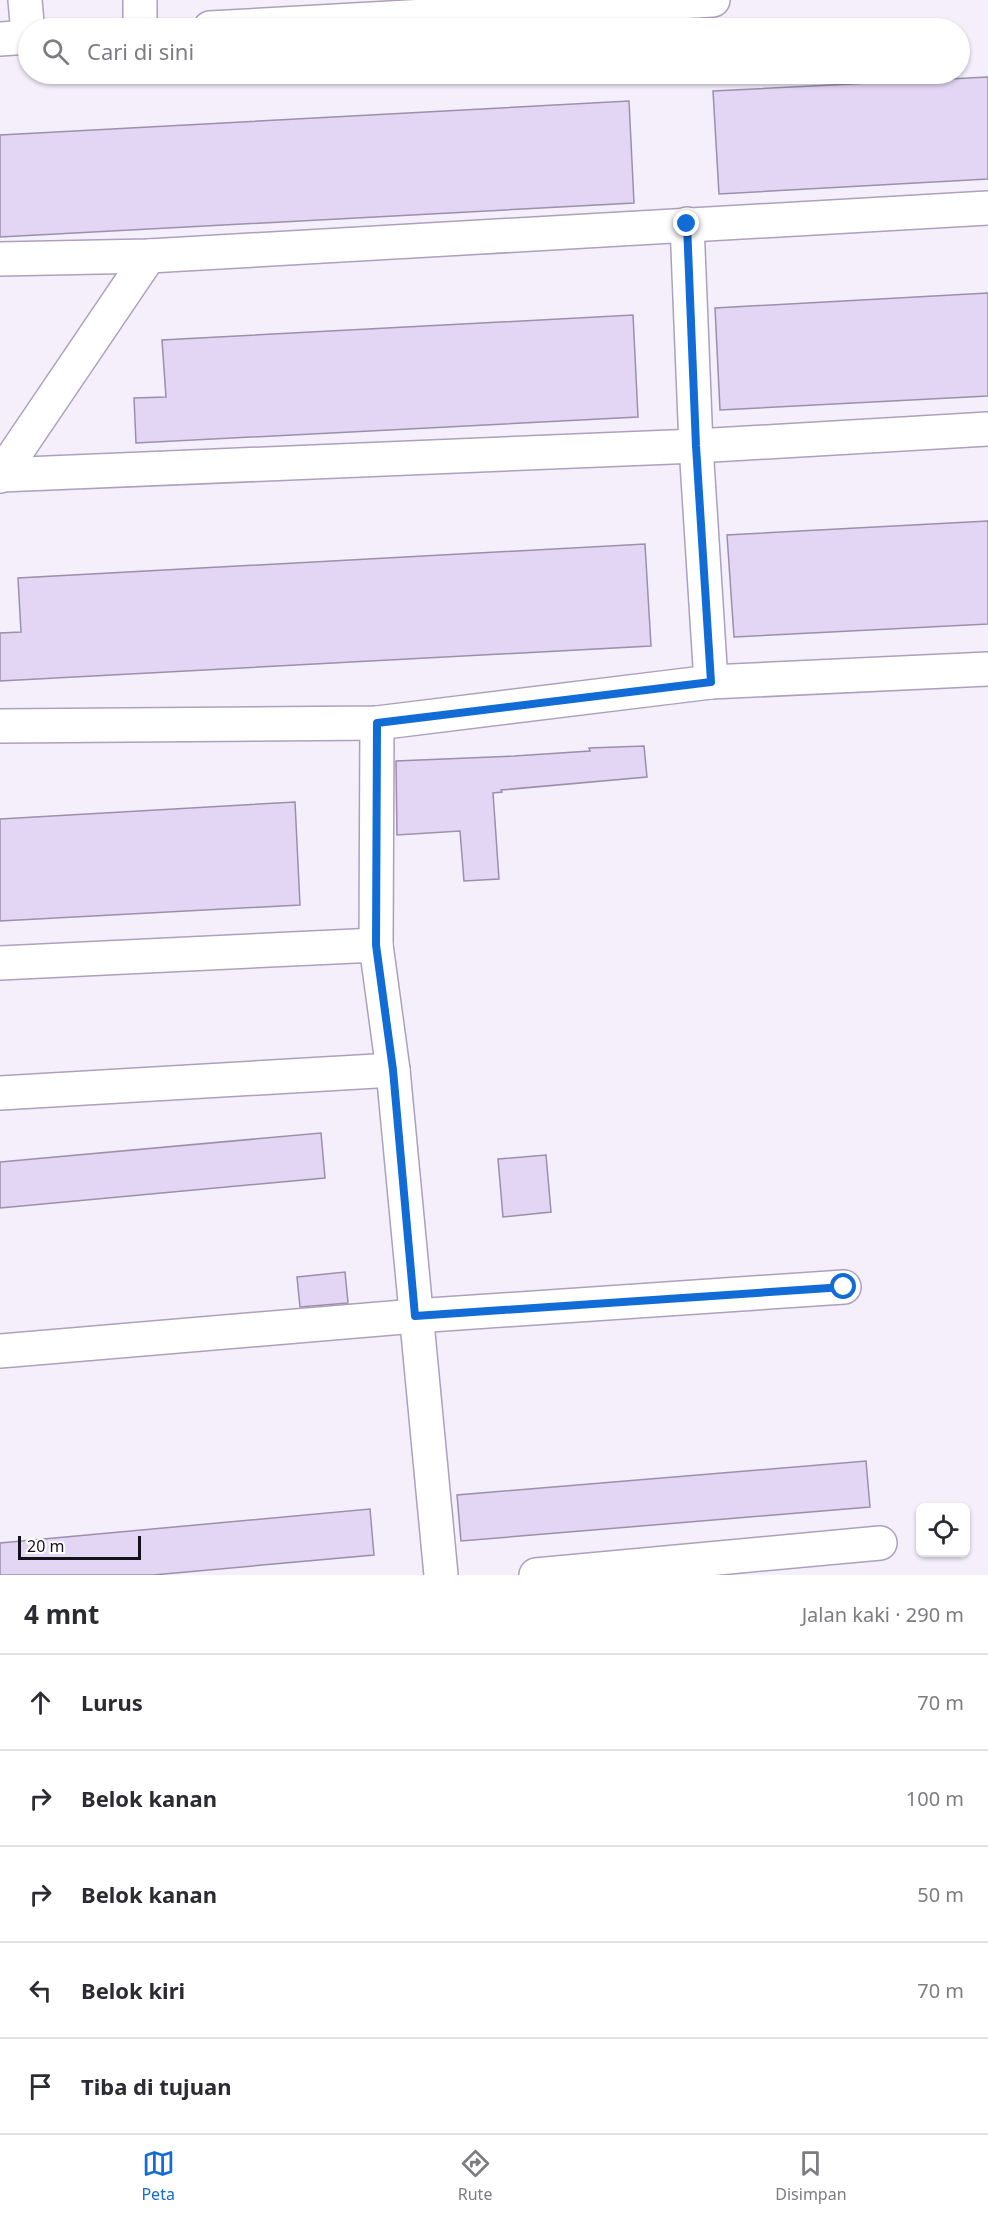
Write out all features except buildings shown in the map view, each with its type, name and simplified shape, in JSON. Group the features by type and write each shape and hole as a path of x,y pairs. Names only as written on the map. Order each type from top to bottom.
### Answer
{"street":[{"path":"25,0 27,18"},
{"path":"140,0 140,18"},
{"path":"383,18 713,0"},
{"path":"0,39 18,36"},
{"path":"0,260 149,256 988,208"},
{"path":"687,224 696,446 711,682"},
{"path":"0,476 149,256"},
{"path":"0,476 696,446 988,429"},
{"path":"0,726 377,723 711,682 988,669"},
{"path":"377,723 376,945 393,1070 441,1575"},
{"path":"0,963 376,945"},
{"path":"0,1093 393,1070"},
{"path":"0,1351 415,1316 844,1287"},
{"path":"536,1575 880,1543"}],"route":[{"path":"687,224 696,446 711,682 377,723 376,945 393,1070 415,1316 844,1287"}]}
